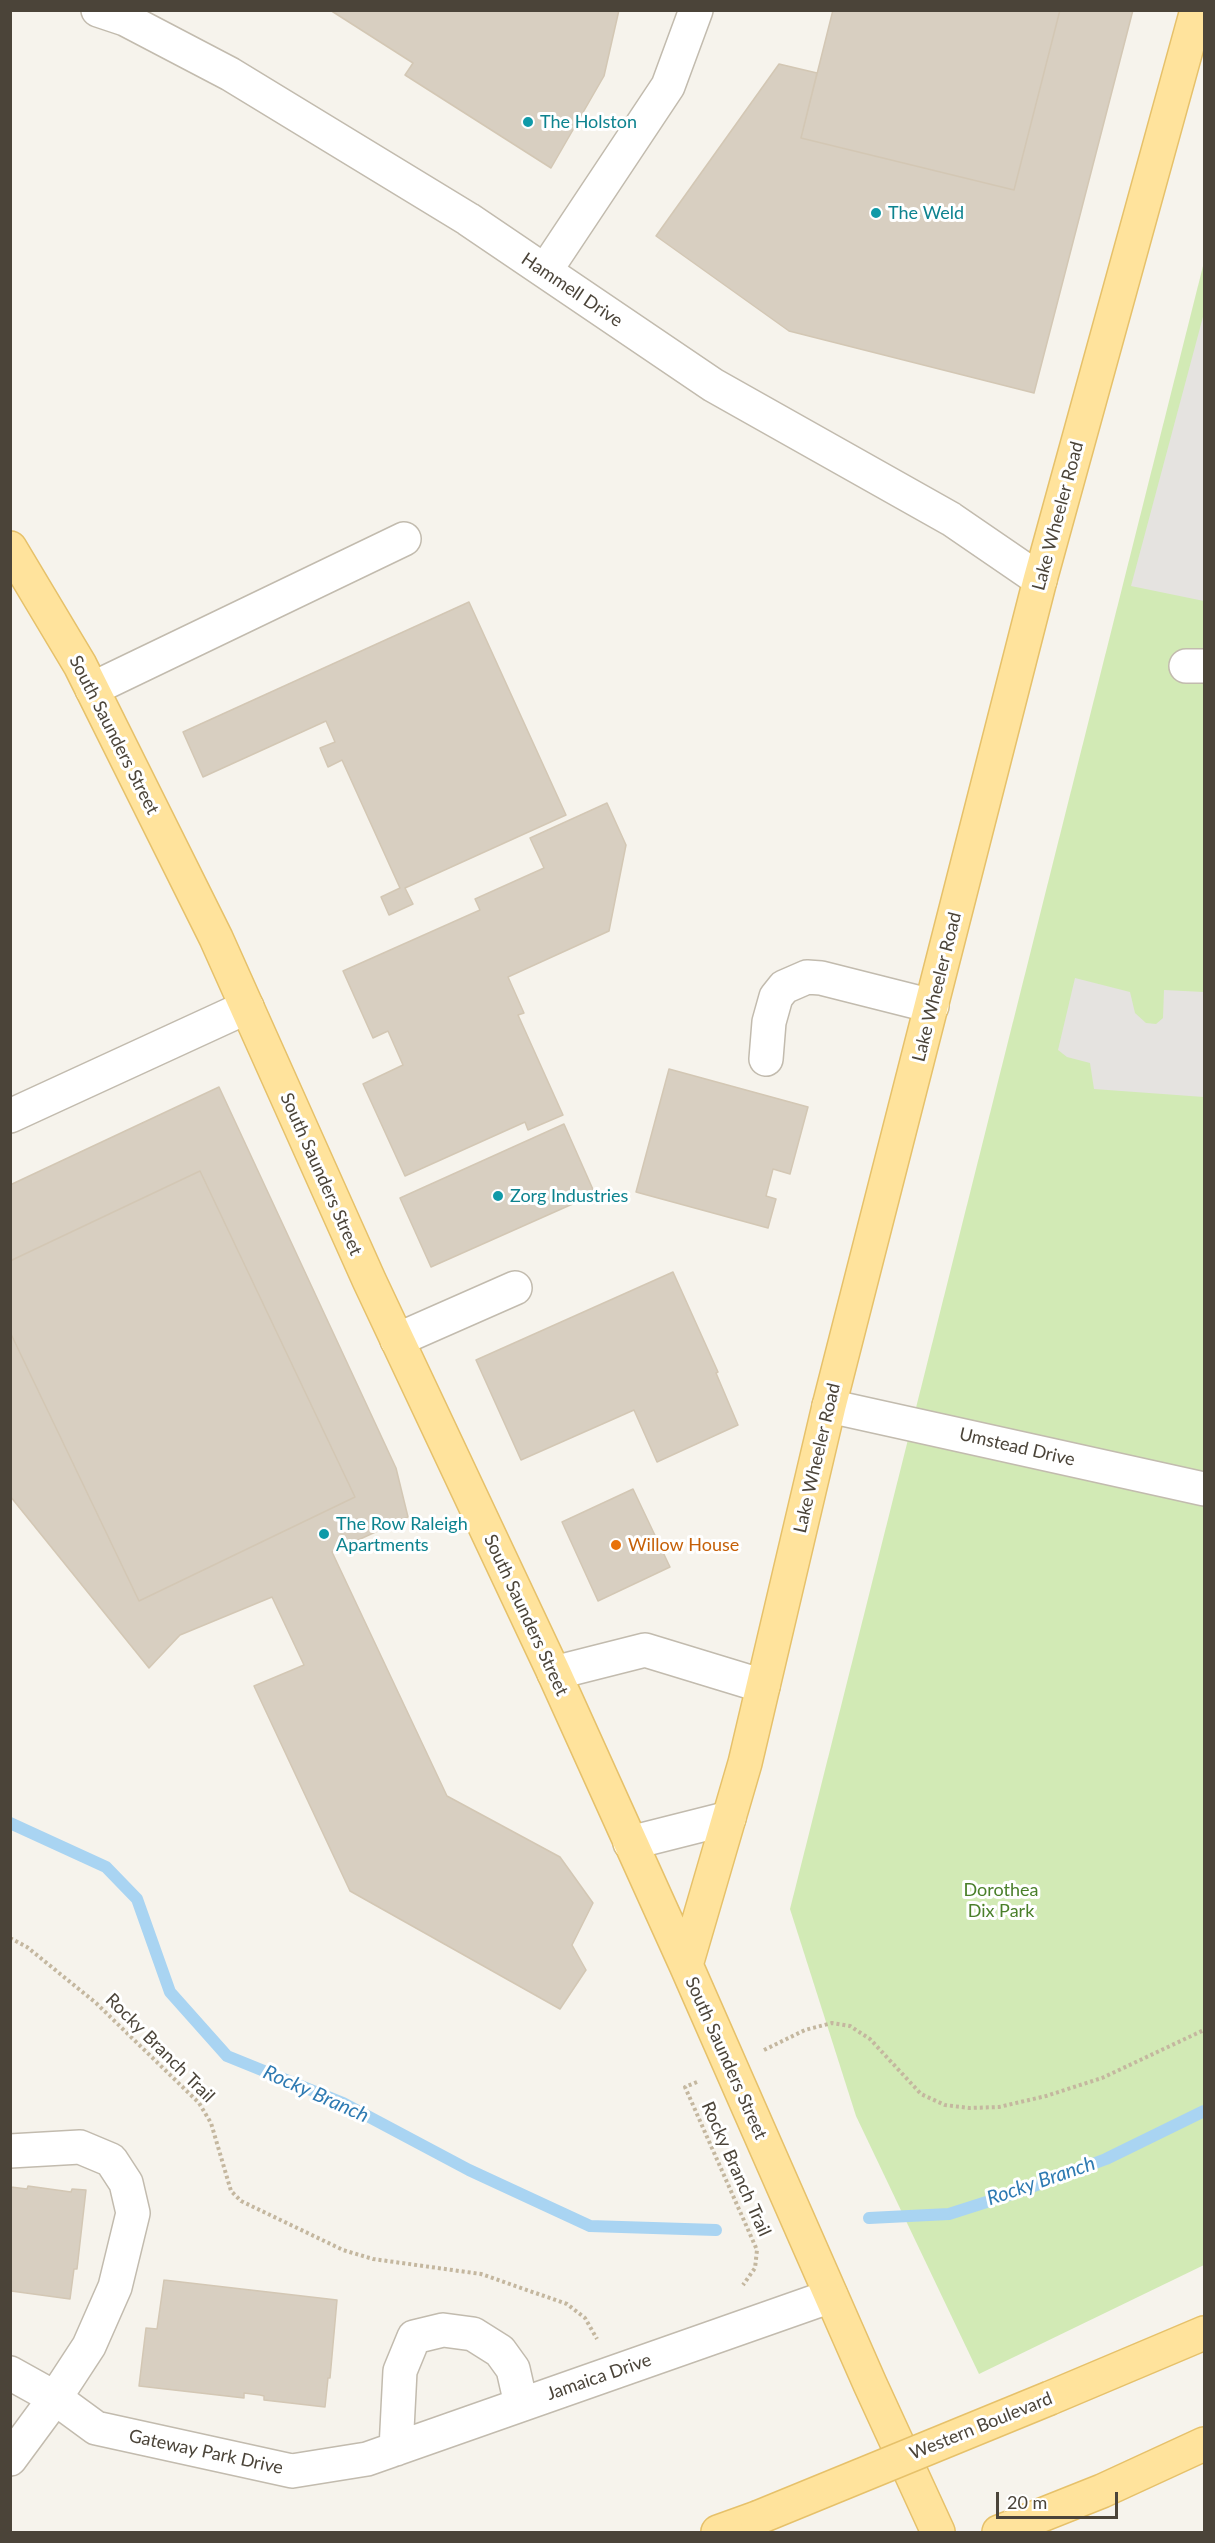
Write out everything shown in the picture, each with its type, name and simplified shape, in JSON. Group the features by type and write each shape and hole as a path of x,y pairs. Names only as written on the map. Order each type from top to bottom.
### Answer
{"main road":[{"name":"Lake Wheeler Road","path":"686,1965 745,1763 829,1406 1040,580 1197,10"},
{"name":"South Saunders Street","path":"10,548 92,689 216,938 397,1340 554,1673 938,2532"},
{"name":"Western Boulevard","path":"718,2532 1050,2398 1204,2332"},
{"path":"999,2532 1102,2491 1204,2444"}],"street":[{"name":"Hammell Drive","path":"98,10 124,19 230,74 468,219 713,385 951,519 1040,580"},
{"path":"545,271 668,86 696,10"},
{"path":"92,689 404,539"},
{"path":"766,1059 769,1022 776,997 784,987 807,977 821,978 932,1006"},
{"path":"10,1116 247,1007"},
{"path":"397,1340 515,1288"},
{"name":"Umstead Drive","path":"829,1406 1204,1489"},
{"path":"554,1673 645,1650 763,1686"},
{"path":"630,1843 729,1818"},
{"path":"10,2151 80,2147 111,2160 126,2183 133,2213 115,2287 89,2346 55,2398 10,2459"},
{"name":"Jamaica Drive","path":"381,2454 831,2296"},
{"path":"381,2454 400,2371 414,2337 443,2330 473,2334 500,2351 513,2369 521,2404"},
{"name":"Gateway Park Drive","path":"10,2373 55,2398 96,2428 292,2471 381,2454"}],"path":[{"name":"Rocky Branch Trail","path":"10,1938 27,1947 96,2003 199,2103 211,2123 231,2191 241,2201 342,2250 373,2259 481,2274 567,2304 585,2318 598,2340"},
{"path":"780,2043 805,2030 832,2023 850,2026 870,2039 921,2094 945,2105 969,2108 999,2106 1046,2096 1102,2078 1204,2030"},
{"name":"Rocky Branch Trail","path":"685,2087 757,2250 755,2268 748,2280 737,2291"}],"green space":[{"name":"Dorothea Dix Park","path":"1204,262 1204,2265 979,2374 856,2116 790,1909"}],"shaded area":[{"path":"1204,313 1204,601 1131,586"},
{"path":"1075,978 1130,992 1135,1013 1146,1023 1156,1024 1163,1018 1164,990 1204,992 1204,1097 1094,1089 1090,1063 1067,1057 1058,1050"}],"building":[{"name":"The Holston","path":"330,10 619,10 604,76 551,168 405,75 413,63"},
{"path":"833,10 1060,10 1014,190 801,138"},
{"name":"The Weld","path":"1060,10 1133,10 1034,393 789,331 656,236 779,64 817,73 801,138 1014,190"},
{"path":"469,602 566,815 405,888 413,904 389,915 381,897 400,888 342,760 328,767 320,748 335,742 326,721 203,777 183,732"},
{"path":"607,803 626,845 609,931 508,977 524,1013 518,1015 563,1115 528,1130 525,1122 405,1176 363,1084 403,1065 388,1031 373,1038 343,971 480,910 475,899 544,868 530,838"},
{"path":"669,1069 808,1107 790,1174 773,1169 766,1196 776,1199 768,1228 636,1192"},
{"name":"The Row Raleigh Apartments","path":"219,1087 396,1468 408,1517 332,1552 447,1796 560,1857 593,1903 572,1945 586,1970 560,2009 350,1891 254,1686 304,1665 272,1597 180,1635 149,1668 10,1496 10,1332 139,1601 355,1497 200,1171 10,1261 10,1185"},
{"name":"Zorg Industries","path":"564,1124 595,1194 431,1267 400,1198"},
{"path":"200,1171 355,1497 139,1601 10,1332 10,1261"},
{"path":"673,1272 718,1372 716,1373 738,1425 657,1462 634,1410 521,1460 476,1360"},
{"name":"Willow House","path":"633,1489 670,1567 598,1601 562,1522"},
{"path":"10,2179 11,2187 27,2189 28,2186 71,2192 72,2189 86,2190 77,2269 74,2269 70,2299 11,2291"},
{"path":"164,2280 337,2300 325,2407 264,2400 264,2396 244,2393 244,2398 139,2386 146,2328 157,2329"}],"waterway":[{"name":"Rocky Branch","path":"10,1823 106,1867 137,1899 170,1992 227,2056 343,2103 469,2170 590,2226 716,2230"},
{"name":"Rocky Branch","path":"869,2218 949,2214 1021,2191 1106,2159 1204,2111"}],"place":[{"name":"The Holston","path":"528,122"},
{"name":"The Weld","path":"876,213"},
{"name":"Zorg Industries","path":"498,1196"},
{"name":"The Row Raleigh Apartments","path":"324,1534"},
{"name":"Willow House","path":"616,1545"}]}
